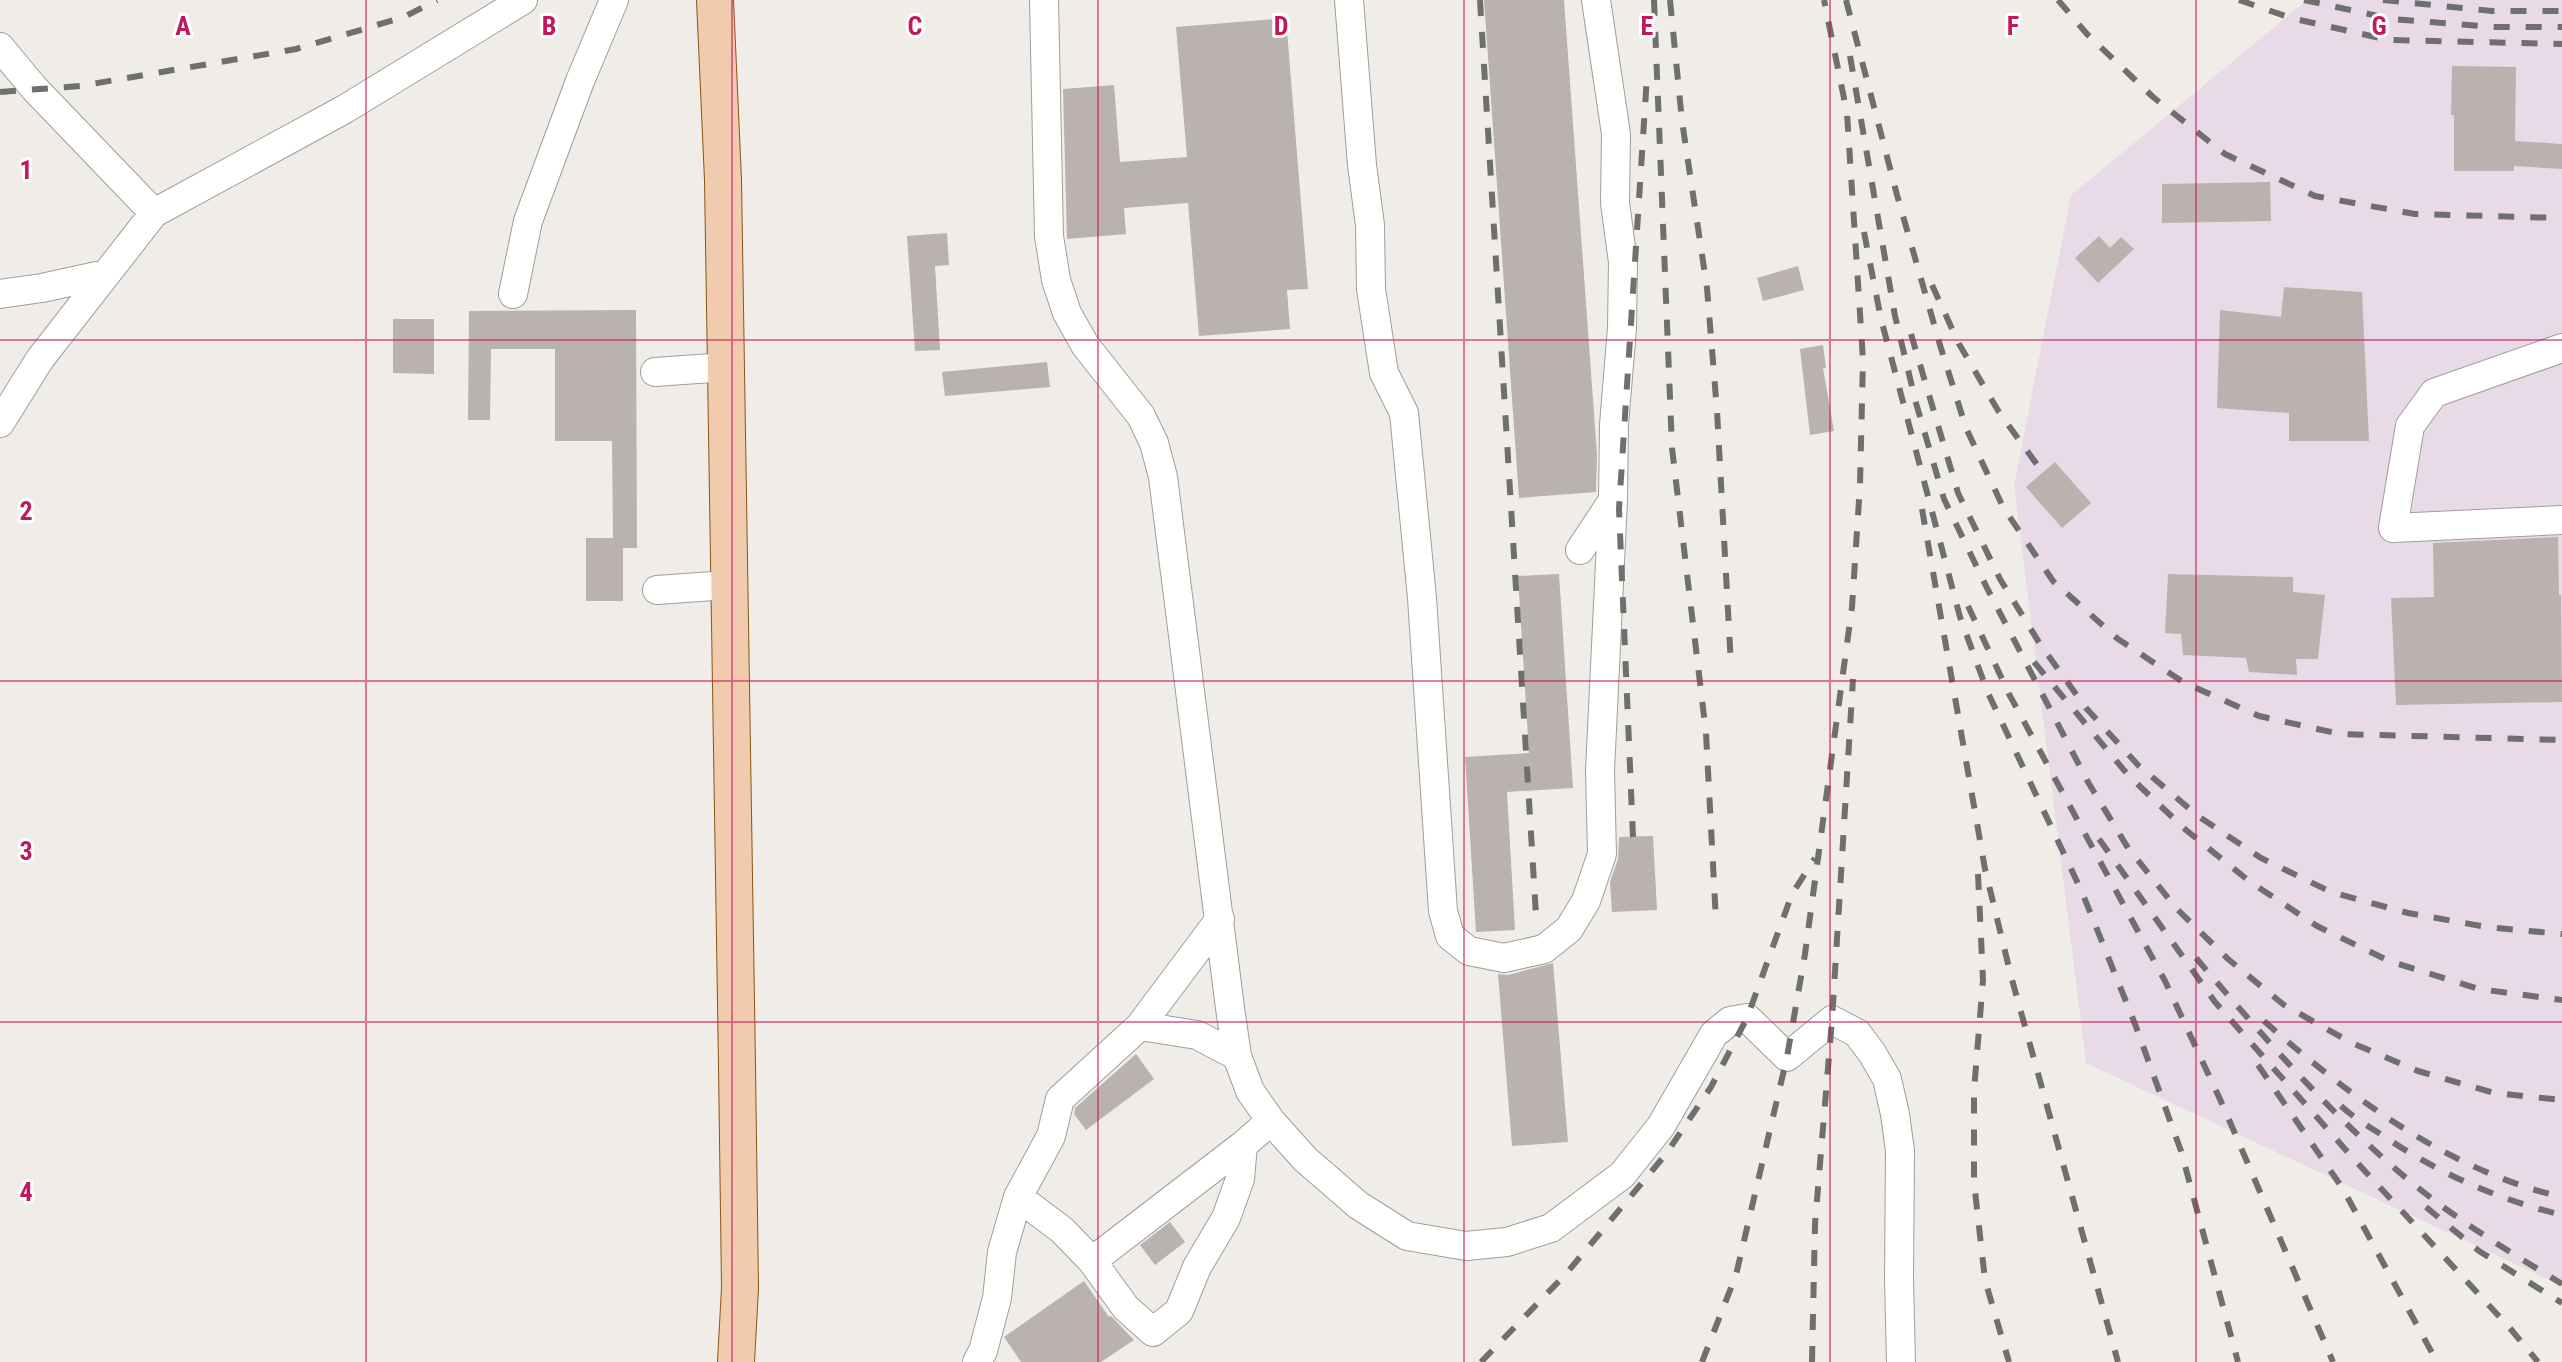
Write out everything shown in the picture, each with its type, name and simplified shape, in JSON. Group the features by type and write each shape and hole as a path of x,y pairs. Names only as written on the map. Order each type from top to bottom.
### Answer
{"main road":[{"path":"715,0 723,180 726,367 740,1288 736,1362"}],"lane":[{"path":"0,423 40,359 154,213 345,109 523,0"},
{"path":"513,294 528,221 614,0"},
{"path":"1044,0 1049,236 1056,280 1067,313 1085,345 1141,416 1154,443 1163,477 1237,1056 1250,1091 1271,1121 1305,1159 1358,1205 1407,1236 1466,1246 1507,1242 1551,1228 1622,1175 1661,1126 1714,1034 1730,1021 1747,1018 1787,1057 1832,1020 1857,1033 1872,1053 1887,1079 1895,1114 1900,1151 1901,1362"},
{"path":"1349,0 1370,225 1371,289 1384,373 1404,413 1422,598 1443,911 1450,936 1469,951 1504,958 1544,949 1569,929 1586,901 1602,854 1600,771 1623,262 1615,203 1616,134 1596,0"},
{"path":"0,47 34,88 154,213"},
{"path":"0,294 106,274"},
{"path":"2562,348 2434,393 2410,426 2393,528 2562,520"},
{"path":"655,372 726,367"},
{"path":"1580,550 1613,500"},
{"path":"657,590 728,585"},
{"path":"983,1358 997,1298 1002,1252 1018,1197 1051,1136 1060,1099 1140,1026 1220,919"},
{"path":"1140,1026 1197,1035 1237,1056"},
{"path":"1092,1261 1271,1121"},
{"path":"1018,1197 1062,1230 1092,1261 1126,1308 1153,1332 1179,1311 1197,1267 1226,1218 1240,1179 1243,1145"}],"shaded area":[{"path":"2307,0 2562,0 2562,1286 2086,1063 2014,485 2071,195"}],"building":[{"path":"1484,0 1564,0 1597,455 1596,492 1519,498"},
{"path":"1286,18 1308,289 1287,290 1290,329 1199,336 1188,203 1124,208 1126,234 1067,239 1063,89 1114,85 1120,162 1187,157 1176,27"},
{"path":"2452,66 2516,67 2515,141 2562,144 2562,169 2514,166 2514,171 2454,171"},
{"path":"2270,182 2271,221 2162,223 2162,184"},
{"path":"947,233 949,265 935,266 940,350 915,351 907,236"},
{"path":"2099,236 2110,248 2121,237 2134,249 2098,283 2075,258"},
{"path":"1798,266 1804,290 1763,301 1757,278"},
{"path":"2284,287 2362,292 2369,441 2289,441 2289,413 2217,408 2220,310 2281,317"},
{"path":"636,310 637,548 623,548 623,601 586,601 586,538 613,538 612,441 555,441 555,349 491,349 490,420 468,420 469,311"},
{"path":"393,319 434,319 434,374 393,373"},
{"path":"1823,345 1826,368 1823,368 1834,431 1810,435 1800,349"},
{"path":"1047,362 1050,387 945,396 942,372"},
{"path":"2055,462 2091,503 2062,528 2026,487"},
{"path":"2558,537 2562,702 2396,705 2391,598 2434,597 2433,543"},
{"path":"1559,574 1573,788 1507,792 1515,930 1476,932 1465,757 1529,753 1518,576"},
{"path":"2168,574 2293,577 2293,592 2325,595 2318,659 2296,659 2297,675 2249,672 2246,658 2183,655 2181,634 2165,633"},
{"path":"1653,836 1657,910 1612,912 1610,882 1618,859 1619,837"},
{"path":"1553,963 1568,1142 1512,1146 1498,974 1508,975"},
{"path":"1136,1054 1154,1079 1086,1130 1074,1114 1075,1108"},
{"path":"1170,1222 1185,1242 1155,1265 1140,1245"},
{"path":"1084,1281 1109,1317 1134,1340 1101,1362 1021,1362 1004,1337"}],"railway":[{"path":"0,92 80,86 296,49 404,17 437,0"},
{"path":"1480,0 1536,915"},
{"path":"1654,0 1672,448 1706,733 1716,921"},
{"path":"1670,0 1682,121 1707,288 1731,665"},
{"path":"1702,1362 1736,1275 1787,1057 1805,954 1852,607 1860,485 1863,360 1847,113 1824,0"},
{"path":"1846,0 1897,195 1966,428 2003,507 2053,581 2118,639 2183,682 2259,716 2340,734 2562,740"},
{"path":"2058,0 2087,34 2153,97 2225,154 2315,196 2415,214 2562,218"},
{"path":"2239,0 2291,18 2389,40 2562,44"},
{"path":"2304,0 2392,19 2493,27 2562,27"},
{"path":"2383,0 2492,11 2562,11"},
{"path":"1850,56 1895,316 1944,499 2088,782 2128,848 2177,909 2228,959 2284,1005 2350,1042 2418,1071 2494,1093 2562,1100"},
{"path":"1633,837 1619,509 1647,76"},
{"path":"1864,232 1881,319 1960,617 1988,693 2082,892 2135,1024 2181,1151 2238,1362"},
{"path":"1932,285 1959,344 1999,412 2043,473"},
{"path":"1911,334 1958,493 2000,579 2040,644 2086,708 2138,765 2198,816 2261,858 2331,892 2408,913 2487,927 2562,934"},
{"path":"1922,509 1985,869 2011,976 2118,1362"},
{"path":"1968,606 2009,694 2165,981 2224,1108 2333,1362"},
{"path":"2034,662 2128,775 2186,830 2249,881 2317,926 2389,961 2479,989 2562,1000"},
{"path":"1812,1362 1815,1224 1832,1020 1853,679"},
{"path":"2099,839 2215,1002 2538,1362"},
{"path":"1481,1362 1565,1275 1666,1154 1711,1087 1747,1018 1792,894 1815,858"},
{"path":"1978,874 1983,980 1974,1091 1974,1182 1985,1280 2009,1362"},
{"path":"2196,958 2299,1074 2382,1157 2447,1210 2562,1284"},
{"path":"2264,1021 2331,1077 2403,1128 2480,1169 2562,1197"},
{"path":"2258,1065 2343,1189 2437,1362"},
{"path":"2341,1106 2403,1149 2446,1173 2491,1193 2562,1215"},
{"path":"2426,1207 2479,1251 2562,1303"}]}
